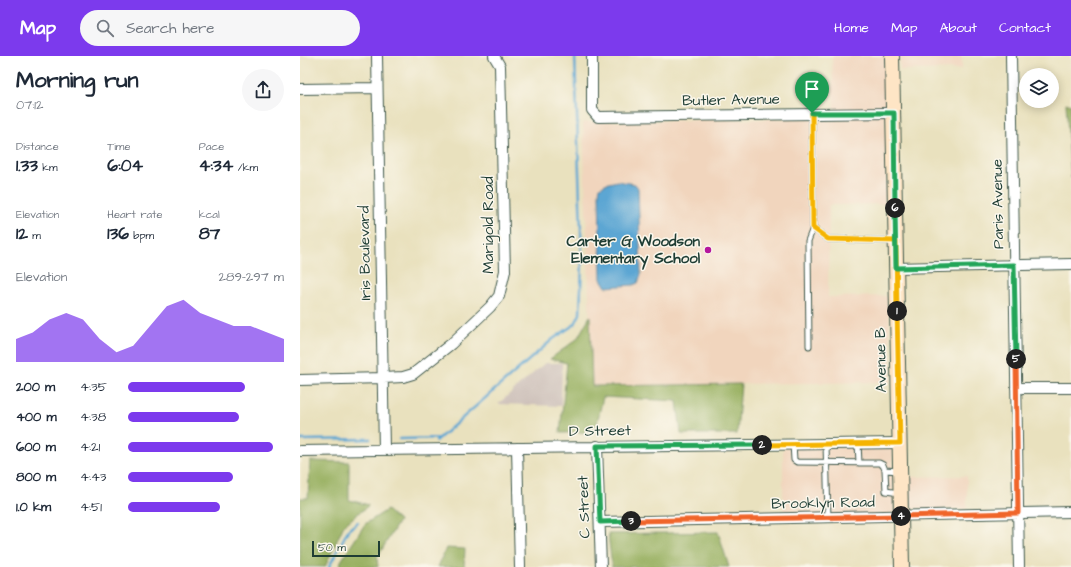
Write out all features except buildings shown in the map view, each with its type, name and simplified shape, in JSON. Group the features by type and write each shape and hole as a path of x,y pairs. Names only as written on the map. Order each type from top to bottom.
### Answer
{"main road":[{"name":"Avenue B","path":"892,56 902,567"}],"street":[{"name":"Iris Boulevard","path":"376,56 384,450"},
{"name":"Marigold Road","path":"300,380 403,377 420,369 451,344 490,307 499,296 505,271 500,66 494,56"},
{"name":"Butler Avenue","path":"592,56 592,104 594,114 603,117 894,113"},
{"name":"Paris Avenue","path":"1011,56 1019,567"},
{"path":"300,89 377,88"},
{"path":"896,268 1071,264"},
{"path":"1016,388 1071,388"},
{"name":"D Street","path":"300,451 900,443"},
{"name":"C Street","path":"597,446 601,567"},
{"path":"518,448 520,567"},
{"name":"Brooklyn Road","path":"600,522 1071,512"}],"lane":[{"path":"809,346 808,241 813,228 812,113"},
{"path":"813,228 828,239 896,241"},
{"path":"858,443 859,463"},
{"path":"793,444 794,460 797,462 879,463 885,470 886,491 900,493"},
{"path":"826,444 828,518"},
{"path":"885,470 900,471"}],"shaded area":[{"name":"Carter G Woodson Elementary School","path":"832,56 885,56 887,204 829,205 828,297 889,296 891,382 592,386 583,122 834,118"},
{"path":"900,56 962,56 962,69 900,70"},
{"path":"545,363 562,363 561,406 498,404"},
{"path":"893,447 894,514 783,516 783,448"},
{"path":"967,476 967,509 908,509 907,477"}],"green space":[{"path":"1066,103 1071,105 1071,178"},
{"path":"590,316 592,386 741,384 737,434 681,434 677,401 603,397 595,432 560,433 567,363 550,359 577,339"},
{"path":"310,461 349,462 349,500 369,505 344,525 325,567 300,567 300,498 308,498"},
{"path":"387,510 399,521 377,558 378,567 340,567 341,561 365,524"},
{"path":"718,532 729,567 612,567 608,534"},
{"path":"446,548 465,549 464,567 438,567"}],"water":[{"path":"617,181 635,184 638,188 641,275 638,283 633,285 606,287 601,279 599,193 600,187"}],"waterway":[{"path":"436,441 553,339 575,324 580,314 582,261 575,56"},
{"path":"400,439 439,438"},
{"path":"300,440 370,439"},
{"path":"329,567 348,530 358,522"}],"place":[{"name":"Carter G Woodson Elementary School","path":"708,250"}],"route":[{"path":"812,113 813,228 828,239 896,241 896,268 900,443 597,446 600,522 890,517 910,515 1018,513 1014,265 896,268 896,241 894,113 812,113"}]}
